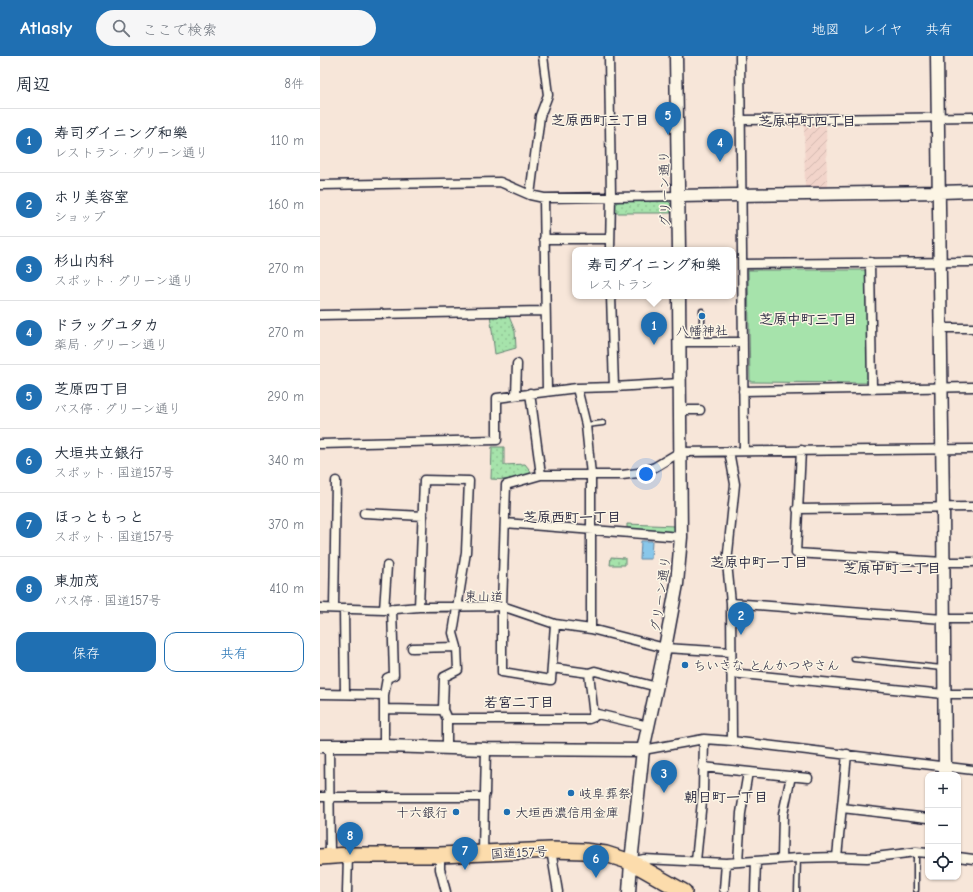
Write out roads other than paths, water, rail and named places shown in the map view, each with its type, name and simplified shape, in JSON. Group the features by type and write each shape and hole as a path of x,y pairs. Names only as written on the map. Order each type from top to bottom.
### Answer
{"highway":[{"name":"国道157号","path":"325,857 348,855 440,855 551,850 584,851 606,854 630,862 684,892"}],"street":[{"path":"530,195 540,116 548,95 543,56"},
{"path":"609,56 611,196 610,247"},
{"name":"グリーン通り","path":"676,56 679,247"},
{"path":"740,56 744,451"},
{"path":"937,56 940,192 939,262 945,771"},
{"path":"740,120 973,117"},
{"path":"320,185 500,182 530,195 544,198 940,192 973,190"},
{"path":"544,198 547,391"},
{"path":"544,239 609,239"},
{"path":"870,262 872,388"},
{"path":"742,264 973,262"},
{"path":"611,299 614,387"},
{"name":"グリーン通り","path":"629,892 630,862 643,750 677,584 681,537 679,299"},
{"path":"320,315 543,311"},
{"path":"940,328 973,328"},
{"path":"680,342 743,342"},
{"path":"516,364 516,395"},
{"path":"320,444 497,440 497,398 577,388 680,383"},
{"path":"743,391 973,387"},
{"path":"577,388 586,426 591,476 591,629"},
{"path":"530,393 541,475"},
{"path":"680,410 700,410"},
{"path":"555,624 551,680 502,672 502,606 506,485 541,475 591,476 638,473 655,467 680,452 973,449"},
{"path":"801,450 796,553 943,562 973,562"},
{"path":"729,451 735,484 728,563 731,603 732,741"},
{"path":"419,607 424,480 469,481 466,552 453,633 457,647 458,670 444,677 443,710 447,719 447,748"},
{"path":"334,608 336,481"},
{"path":"797,509 973,508"},
{"path":"364,513 423,516"},
{"path":"504,522 681,537"},
{"path":"384,610 387,566"},
{"path":"731,603 943,619 973,619"},
{"name":"東山道","path":"320,608 384,610 419,607 502,606 555,624 591,629 665,648 731,652"},
{"path":"344,609 345,694"},
{"path":"384,746 384,695 387,678 394,675 392,609"},
{"path":"412,648 457,647"},
{"path":"552,668 589,673 595,671 657,687"},
{"path":"447,719 594,717 589,673"},
{"path":"731,673 944,694 973,694"},
{"path":"320,694 384,695"},
{"path":"384,709 443,710"},
{"path":"593,713 648,726"},
{"path":"696,861 703,791 704,739"},
{"path":"325,857 329,796 324,747 384,746 486,749 643,750 704,739 847,754 945,771 973,770"},
{"path":"483,853 486,749"},
{"path":"837,857 847,754"},
{"path":"703,767 808,778"},
{"path":"738,862 741,813 748,772"},
{"path":"782,859 783,814 791,776"},
{"path":"320,797 484,797"},
{"path":"842,808 925,818"},
{"path":"551,850 558,892"},
{"path":"630,862 644,859 726,863 798,858 867,858 916,852 925,853"},
{"path":"347,892 348,855"},
{"path":"440,855 440,869 446,892"},
{"path":"961,858 973,859"},
{"path":"755,892 756,861"},
{"path":"724,889 726,863"}],"lane":[{"path":"702,311 702,342"},
{"path":"586,426 603,423"},
{"path":"854,659 944,668"},
{"path":"916,852 916,890"},
{"path":"797,892 798,858"}],"water":[{"path":"641,541 652,541 651,559 640,559"}],"place":[{"name":"芝原四丁目","path":"668,135"},
{"name":"ドラッグユタカ","path":"720,162"},
{"name":"八幡神社","path":"702,316"},
{"name":"寿司ダイニング和樂","path":"654,345"},
{"name":"ホリ美容室","path":"741,635"},
{"name":"ちいさな とんかつやさん","path":"685,665"},
{"name":"岐阜葬祭","path":"571,793"},
{"name":"杉山内科","path":"664,793"},
{"name":"十六銀行","path":"456,812"},
{"name":"大垣西濃信用金庫","path":"507,812"},
{"name":"東加茂","path":"350,855"},
{"name":"ほっともっと","path":"465,870"},
{"name":"大垣共立銀行","path":"596,878"}],"district":[{"name":"芝原西町三丁目","path":"600,120"},
{"name":"芝原中町四丁目","path":"807,121"},
{"name":"芝原中町三丁目","path":"808,319"},
{"name":"芝原西町一丁目","path":"572,517"},
{"name":"芝原中町一丁目","path":"759,562"},
{"name":"芝原中町二丁目","path":"892,568"},
{"name":"若宮二丁目","path":"519,702"},
{"name":"朝日町一丁目","path":"726,797"}]}
